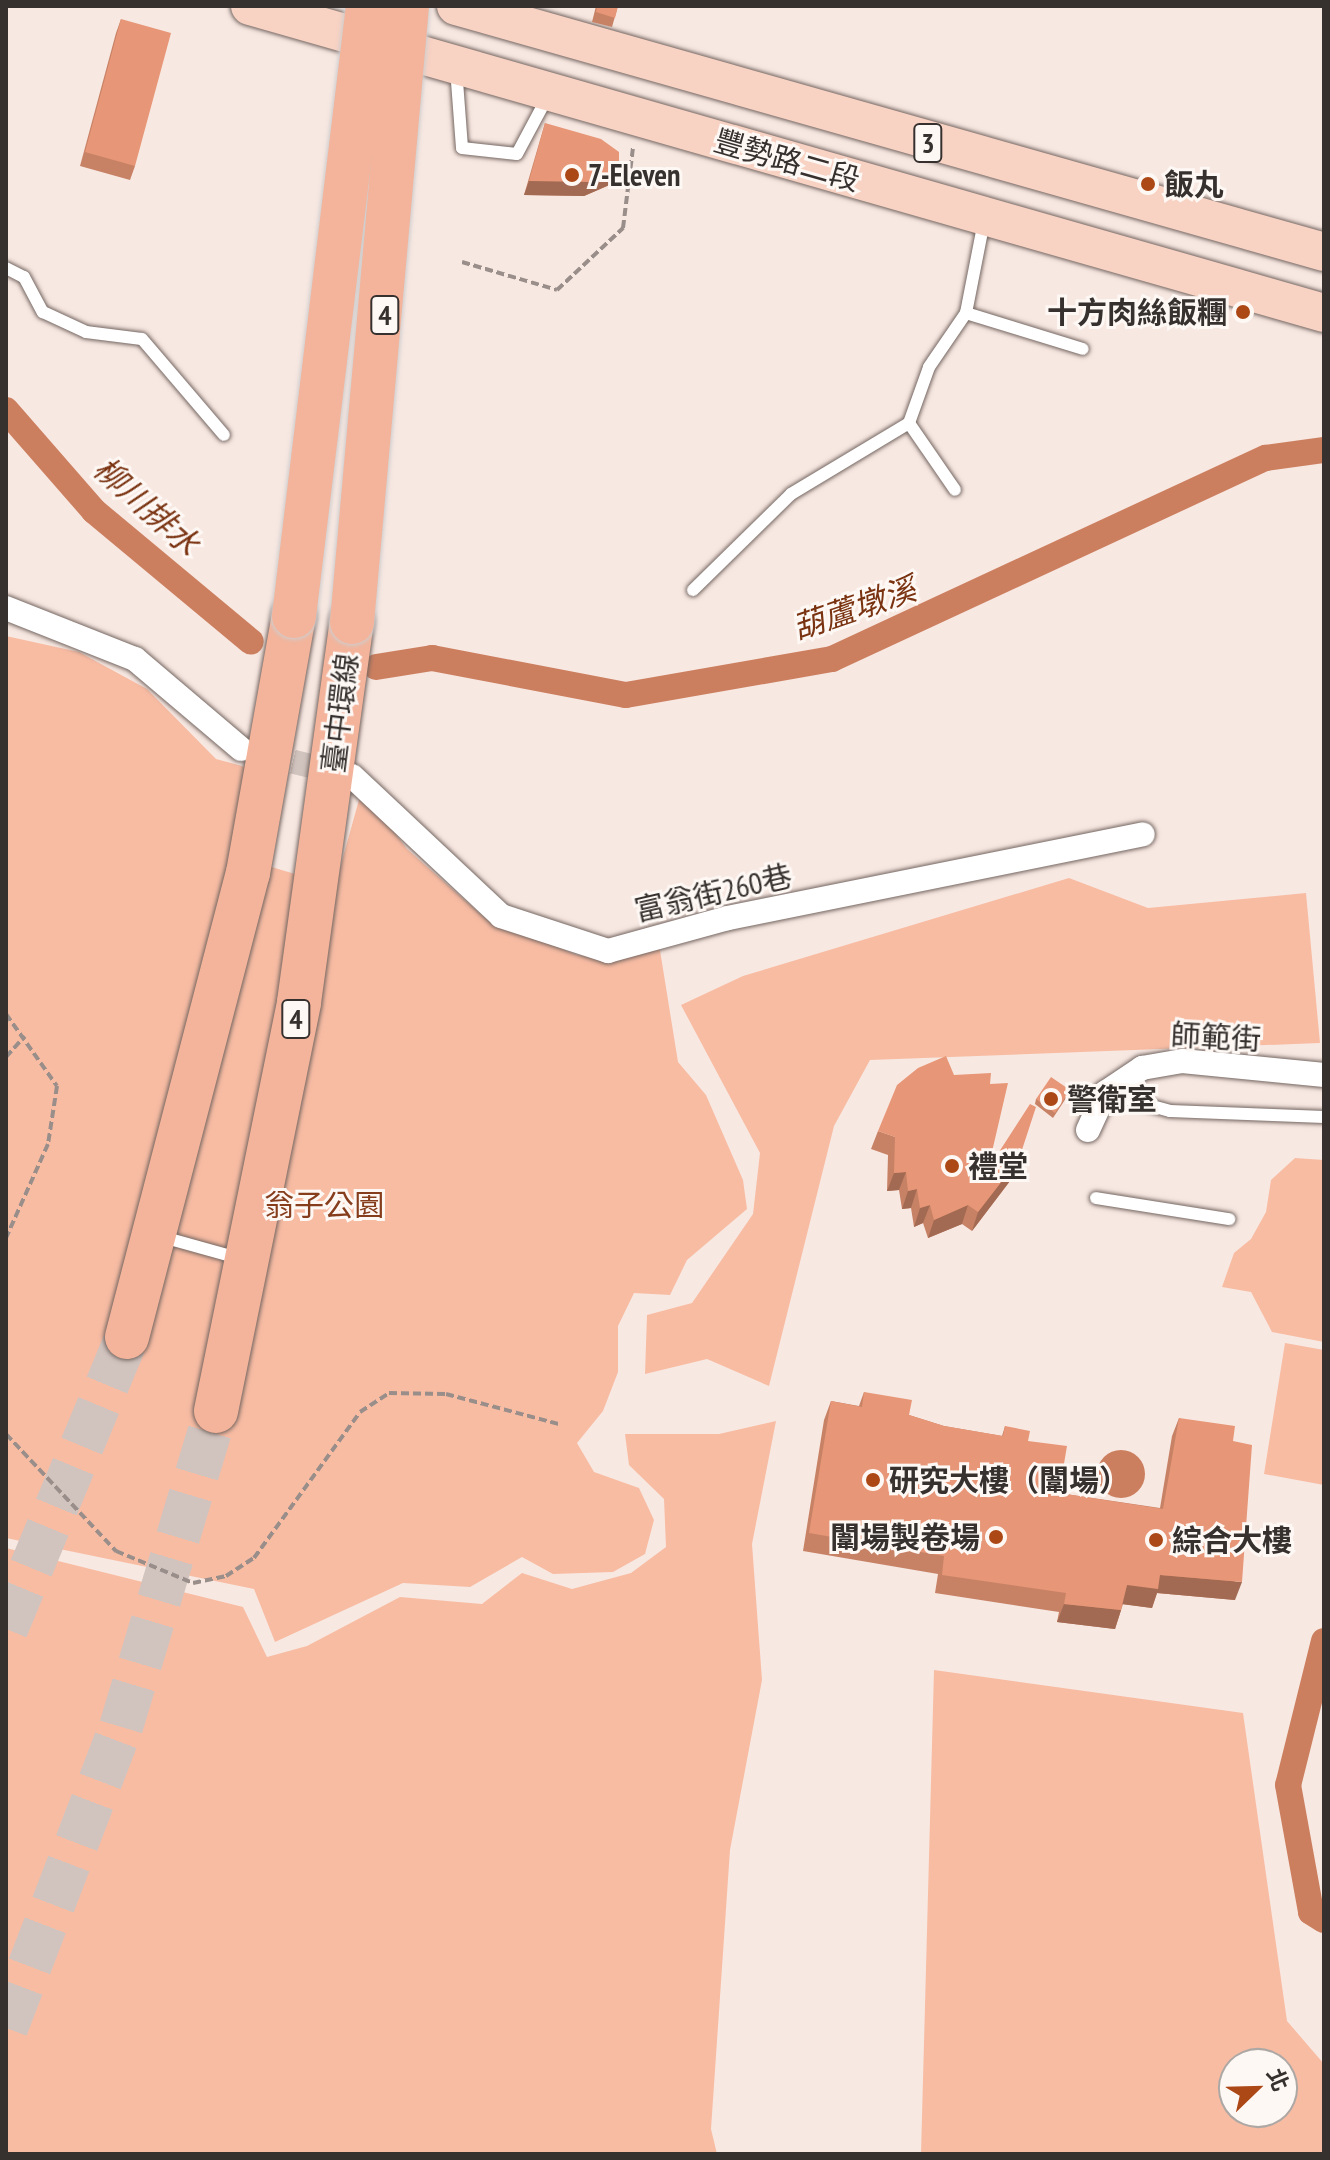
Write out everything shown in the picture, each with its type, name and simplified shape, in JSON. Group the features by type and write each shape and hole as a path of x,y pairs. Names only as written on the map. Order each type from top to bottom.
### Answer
{"highway":[{"name":"臺中環線","path":"216,1411 249,1261 299,1002 352,622 407,6"},
{"name":"臺中環線","path":"127,1337 248,873 294,616 364,15"}],"main road":[{"name":"豐勢路二段","path":"250,6 364,15 420,52 549,93 1324,313"},
{"name":"豐勢路二段","path":"456,6 1324,252"}],"street":[{"path":"420,6 420,52"},
{"path":"494,6 533,30"},
{"path":"6,608 135,659 241,749"},
{"name":"富翁街260巷","path":"352,776 501,916 608,951 728,918 1143,834"},
{"name":"師範街","path":"1105,1093 1142,1068 1182,1061 1324,1075"},
{"path":"1088,1130 1105,1093"}],"lane":[{"path":"456,64 462,148 517,154 549,93"},
{"path":"693,590 791,494 909,423 929,367 966,313 985,216"},
{"path":"6,268 24,277 43,312 86,332 142,339 224,435"},
{"path":"966,313 1083,349"},
{"path":"909,423 955,490"},
{"path":"1105,1093 1170,1111 1324,1117"},
{"path":"1096,1198 1229,1219"},
{"path":"156,1235 249,1261"}],"path":[{"path":"462,262 557,290 623,228 637,118"},
{"path":"6,1014 25,1036 57,1086 48,1144 6,1238"},
{"path":"6,1057 25,1036"},
{"path":"6,1434 116,1551 193,1583 226,1576 254,1558 360,1412 389,1393 446,1394 559,1424"}],"green space":[{"name":"翁子公園","path":"6,636 79,652 147,689 216,759 257,770 235,856 335,886 362,789 407,849 485,918 577,955 617,960 659,944 678,1062 706,1095 743,1180 747,1209 687,1260 670,1295 634,1293 618,1326 618,1372 603,1411 577,1443 594,1472 639,1488 654,1520 645,1554 613,1572 553,1574 522,1557 470,1587 403,1583 275,1642 254,1589 6,1538"},
{"path":"1069,878 1148,908 1306,893 1320,1043 870,1060 834,1126 769,1386 707,1359 645,1374 647,1315 692,1303 753,1214 760,1153 681,1005 743,976"},
{"path":"1295,1158 1324,1160 1324,1342 1272,1332 1251,1292 1222,1287 1234,1253 1251,1239 1266,1212 1271,1180"},
{"path":"1285,1343 1324,1350 1324,1485 1264,1474"},
{"path":"776,1421 752,1544 762,1680 730,1850 711,2129 717,2154 6,2154 6,1548 243,1607 267,1657 307,1646 400,1597 482,1604 522,1573 572,1589 631,1573 666,1547 664,1499 629,1465 625,1434 719,1434"},
{"path":"934,1670 1243,1713 1287,2021 1324,2064 1324,2154 921,2154"}],"shaded area":[{"path":"1121,1450 1130,1451 1138,1457 1144,1465 1144,1483 1138,1491 1130,1497 1121,1498 1112,1497 1104,1491 1098,1483 1097,1474 1098,1465 1104,1457 1112,1451"}],"building":[{"path":"597,6 618,6 615,18 596,12"},
{"path":"121,19 171,33 135,166 85,152"},
{"name":"7-Eleven","path":"545,123 601,139 619,152 619,169 589,182 529,181"},
{"name":"禮堂","path":"946,1056 954,1075 991,1073 990,1084 1008,1083 988,1169 1030,1104 1036,1107 1019,1159 978,1212 968,1205 934,1220 930,1205 920,1208 917,1189 908,1191 906,1172 894,1173 895,1137 878,1131 897,1085 918,1068"},
{"name":"警衛室","path":"1051,1077 1070,1090 1055,1113 1036,1099"},
{"path":"864,1392 912,1400 909,1415 944,1426 1003,1436 1005,1426 1030,1431 1028,1441 1067,1446 1059,1493 1163,1509 1179,1418 1235,1426 1233,1441 1252,1445 1242,1582 1160,1575 1158,1589 1127,1585 1121,1610 1064,1604 1066,1593 942,1575 944,1556 809,1533 831,1401 862,1407"}],"waterway":[{"name":"柳川排水","path":"6,410 94,511 251,642"},
{"name":"葫蘆墩溪","path":"376,667 432,658 626,695 832,659 1266,458 1324,450"},
{"path":"1324,1641 1288,1785 1311,1912 1324,1920"}],"tunnel":[{"path":"258,753 339,773"},
{"path":"6,1629 127,1337"},
{"path":"6,2028 121,1727 216,1411"}],"place":[{"name":"7-Eleven","path":"572,175"},
{"name":"飯丸","path":"1148,184"},
{"name":"十方肉絲飯糰","path":"1243,312"},
{"name":"警衛室","path":"1051,1099"},
{"name":"禮堂","path":"952,1166"},
{"name":"研究大樓（闈場）","path":"873,1480"},
{"name":"闈場製卷場","path":"996,1537"},
{"name":"綜合大樓","path":"1156,1540"}]}
